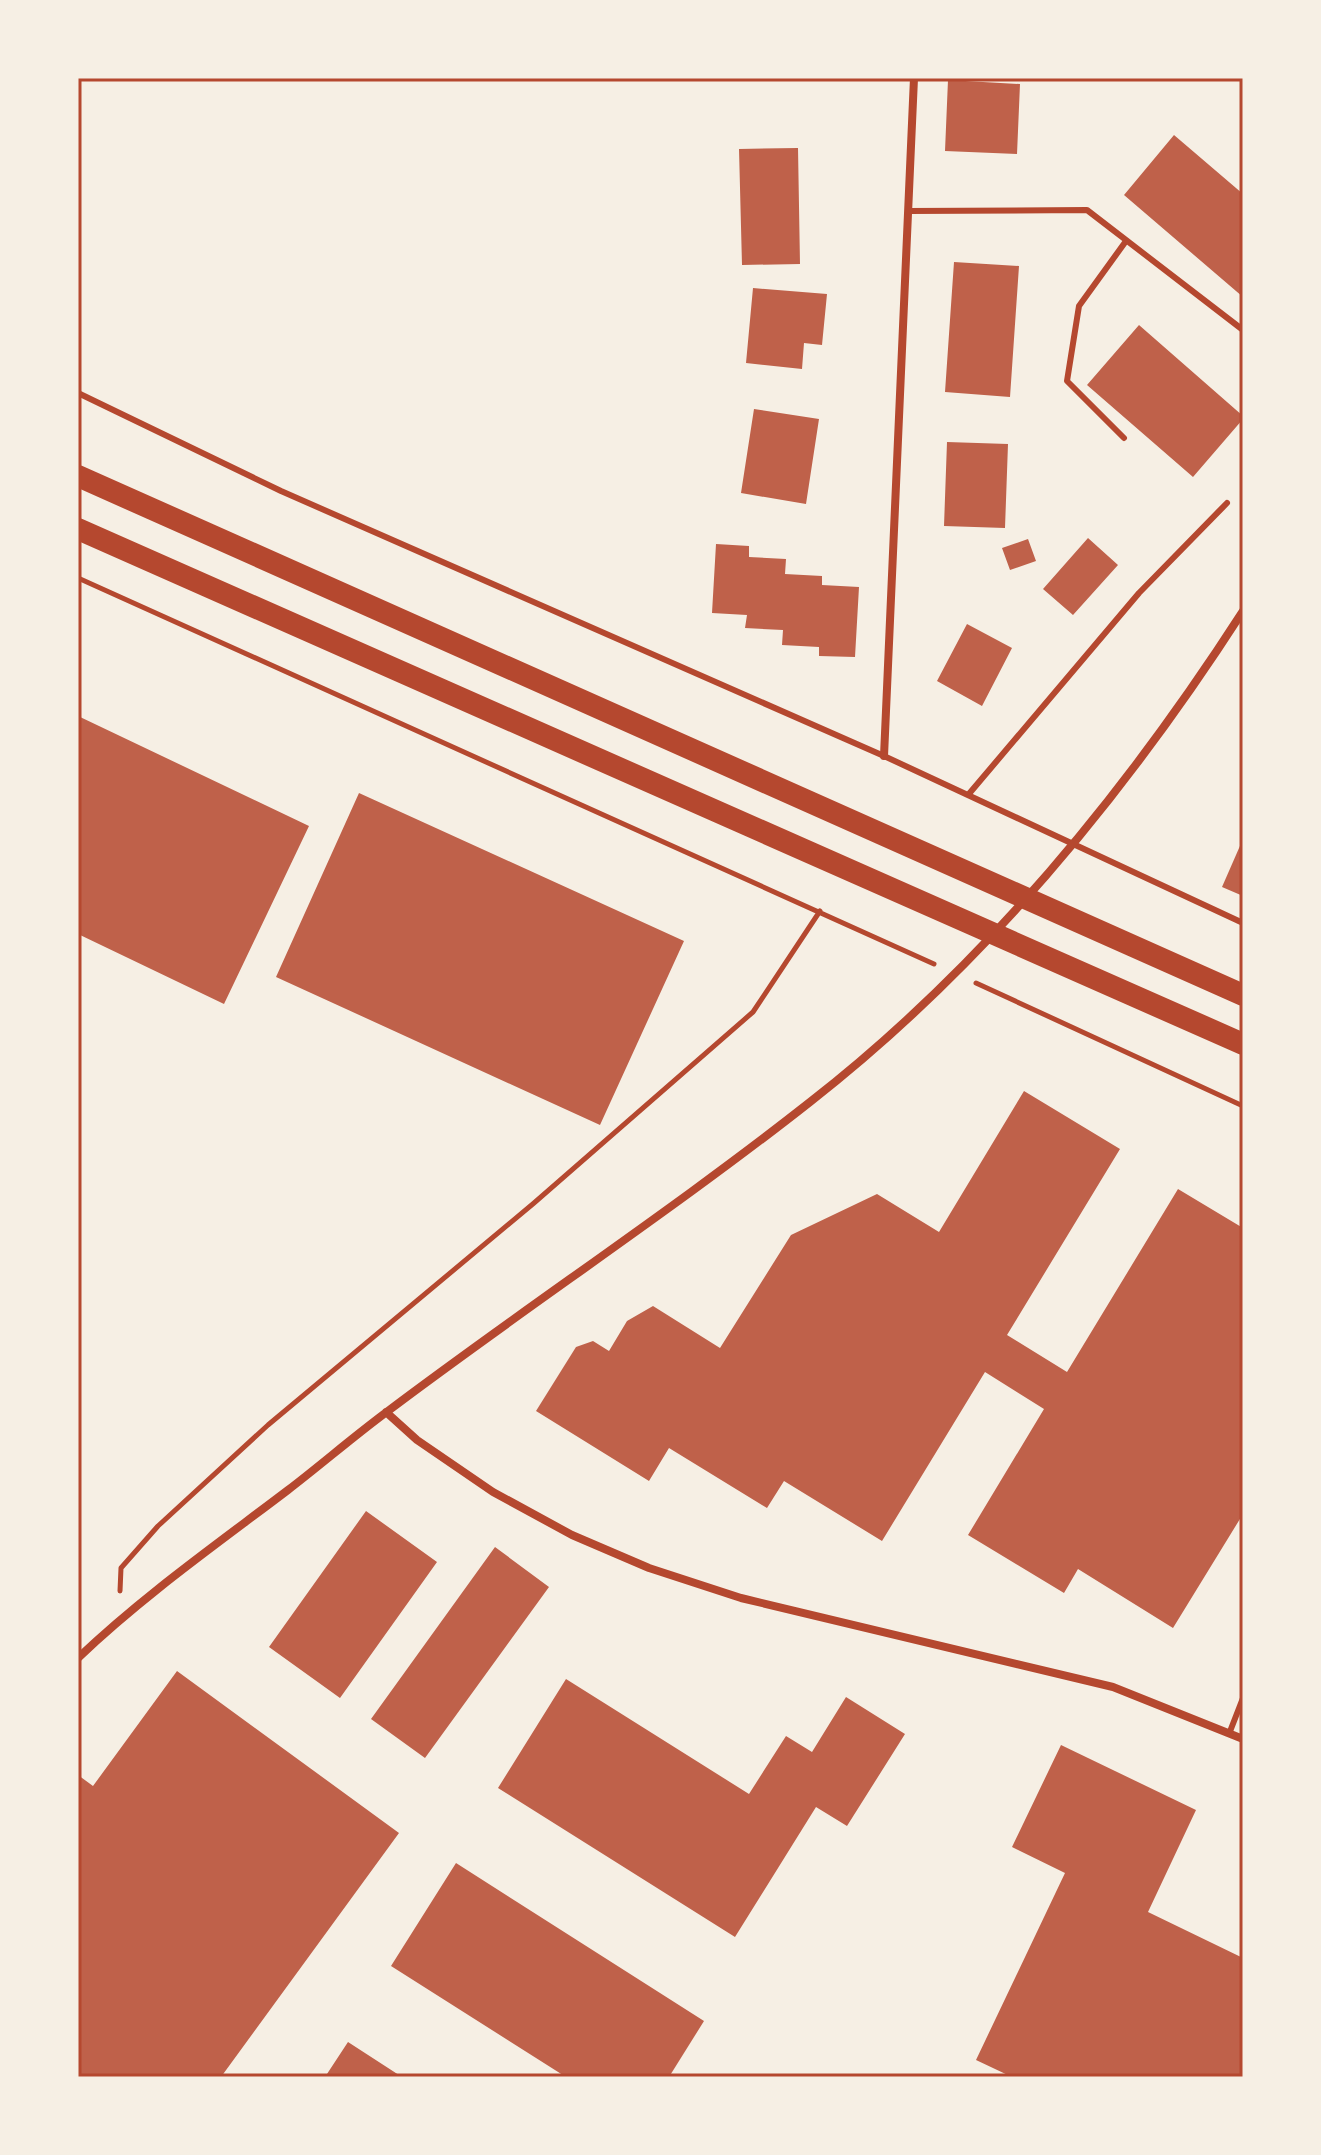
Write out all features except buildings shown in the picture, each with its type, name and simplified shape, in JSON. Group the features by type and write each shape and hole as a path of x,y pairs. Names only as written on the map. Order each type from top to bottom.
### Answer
{"highway":[{"path":"78,476 1243,995"},
{"path":"78,529 1243,1044"}],"street":[{"path":"884,756 914,78"},
{"path":"78,1658 119,1618 386,1412 810,1102 878,1044 991,935 1047,875 1175,715 1243,611"},
{"path":"386,1412 417,1440 493,1492 572,1535 649,1568 741,1598 1113,1687 1243,1739"}],"lane":[{"path":"908,211 1087,210 1243,330"},
{"path":"1124,438 1067,381 1079,306 1126,241"},
{"path":"78,393 281,491 884,756 1243,923"},
{"path":"968,795 1139,593 1227,503"},
{"path":"1229,1734 1243,1698"}],"path":[{"path":"78,578 947,969"},
{"path":"119,1618 121,1568 158,1526 268,1425 534,1203 753,1012 820,911"},
{"path":"975,982 1243,1106"}]}
